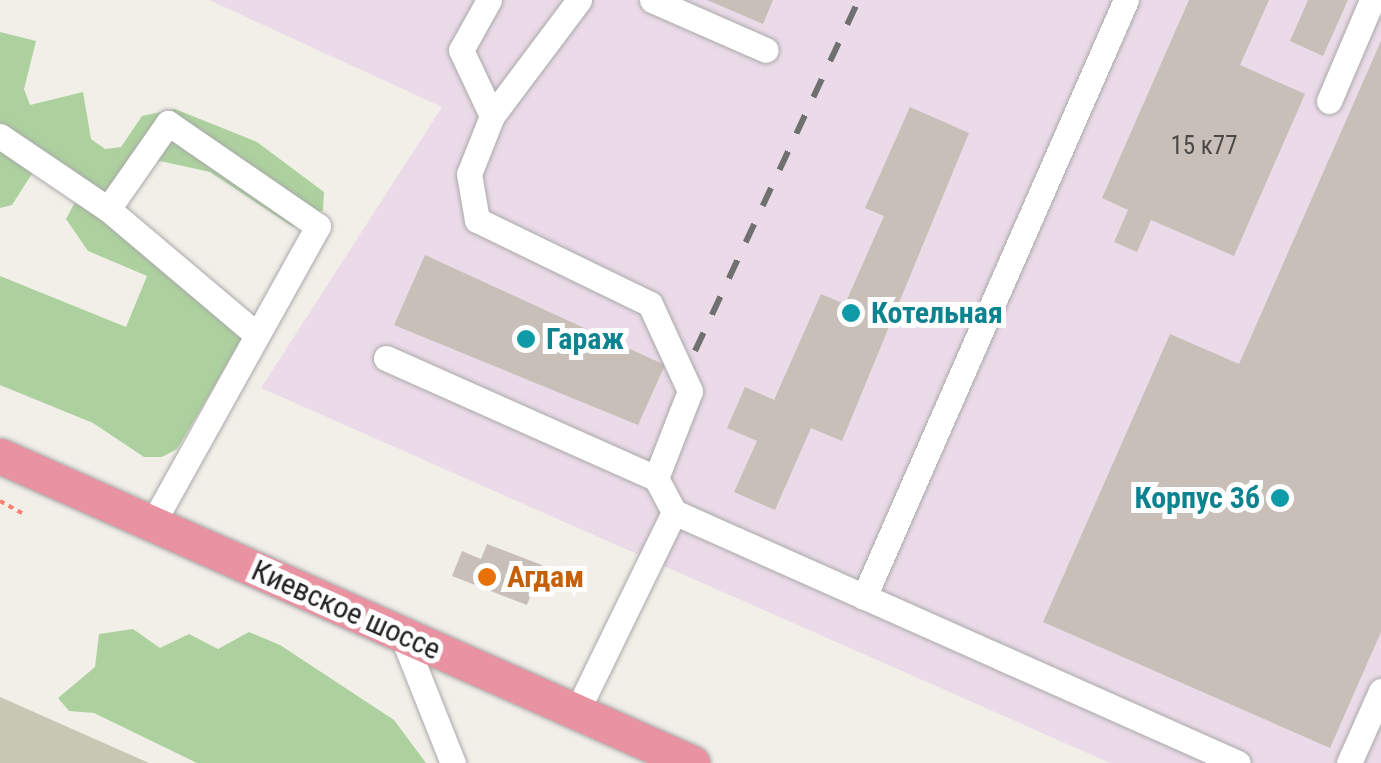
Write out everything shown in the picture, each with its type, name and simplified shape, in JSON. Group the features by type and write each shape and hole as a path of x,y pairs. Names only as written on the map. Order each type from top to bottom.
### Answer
{"highway":[{"name":"Киевское шоссе","path":"0,456 692,763"}],"lane":[{"path":"488,0 461,50 492,116"},
{"path":"580,0 492,116 469,174 477,220 650,304 690,392 656,478"},
{"path":"652,0 766,50"},
{"path":"864,597 1126,0"},
{"path":"1329,101 1372,0"},
{"path":"108,209 168,123 318,226 152,524"},
{"path":"0,136 108,209 257,335"},
{"path":"386,358 656,478 674,512 1238,763"},
{"path":"576,712 674,512"},
{"path":"402,635 453,763"},
{"path":"1350,763 1381,691"}],"path":[{"path":"0,501 25,515"}],"shaded area":[{"path":"209,0 1381,0 1381,763 1110,763 261,388 442,107"},
{"path":"0,697 149,763 0,763"}],"green space":[{"path":"0,32 36,41 24,89 30,105 83,92 91,139 105,149 121,147 142,116 175,109 257,142 324,192 323,210 293,227 210,172 160,161 144,167 118,210 242,339 177,449 162,457 144,457 93,423 0,385 0,276 126,327 147,276 88,251 66,219 83,187 59,160 42,158 12,205 0,208"},
{"path":"133,629 160,648 189,634 218,649 249,632 280,645 394,720 426,763 197,763 94,713 69,711 58,698 95,667 99,634"}],"building":[{"path":"707,0 773,0 763,24"},
{"path":"1189,0 1269,0 1240,65 1305,94 1234,256 1151,220 1137,252 1114,242 1128,210 1102,198"},
{"path":"1308,0 1348,0 1323,56 1290,41"},
{"name":"Корпус 3б","path":"1381,41 1381,632 1330,748 1043,622 1170,334 1239,364"},
{"name":"Котельная","path":"910,107 969,133 842,441 811,428 775,510 734,492 757,441 727,428 745,387 774,400 821,294 845,304 884,216 865,208"},
{"name":"Гараж","path":"425,255 665,365 638,425 394,325"},
{"path":"487,544 542,565 527,605 452,576 462,551 481,559"}],"railway":[{"path":"695,351 859,0"}],"place":[{"name":"Котельная","path":"851,313"},
{"name":"Гараж","path":"526,339"},
{"name":"Корпус 3б","path":"1280,498"},
{"name":"Агдам","path":"487,577"}]}
